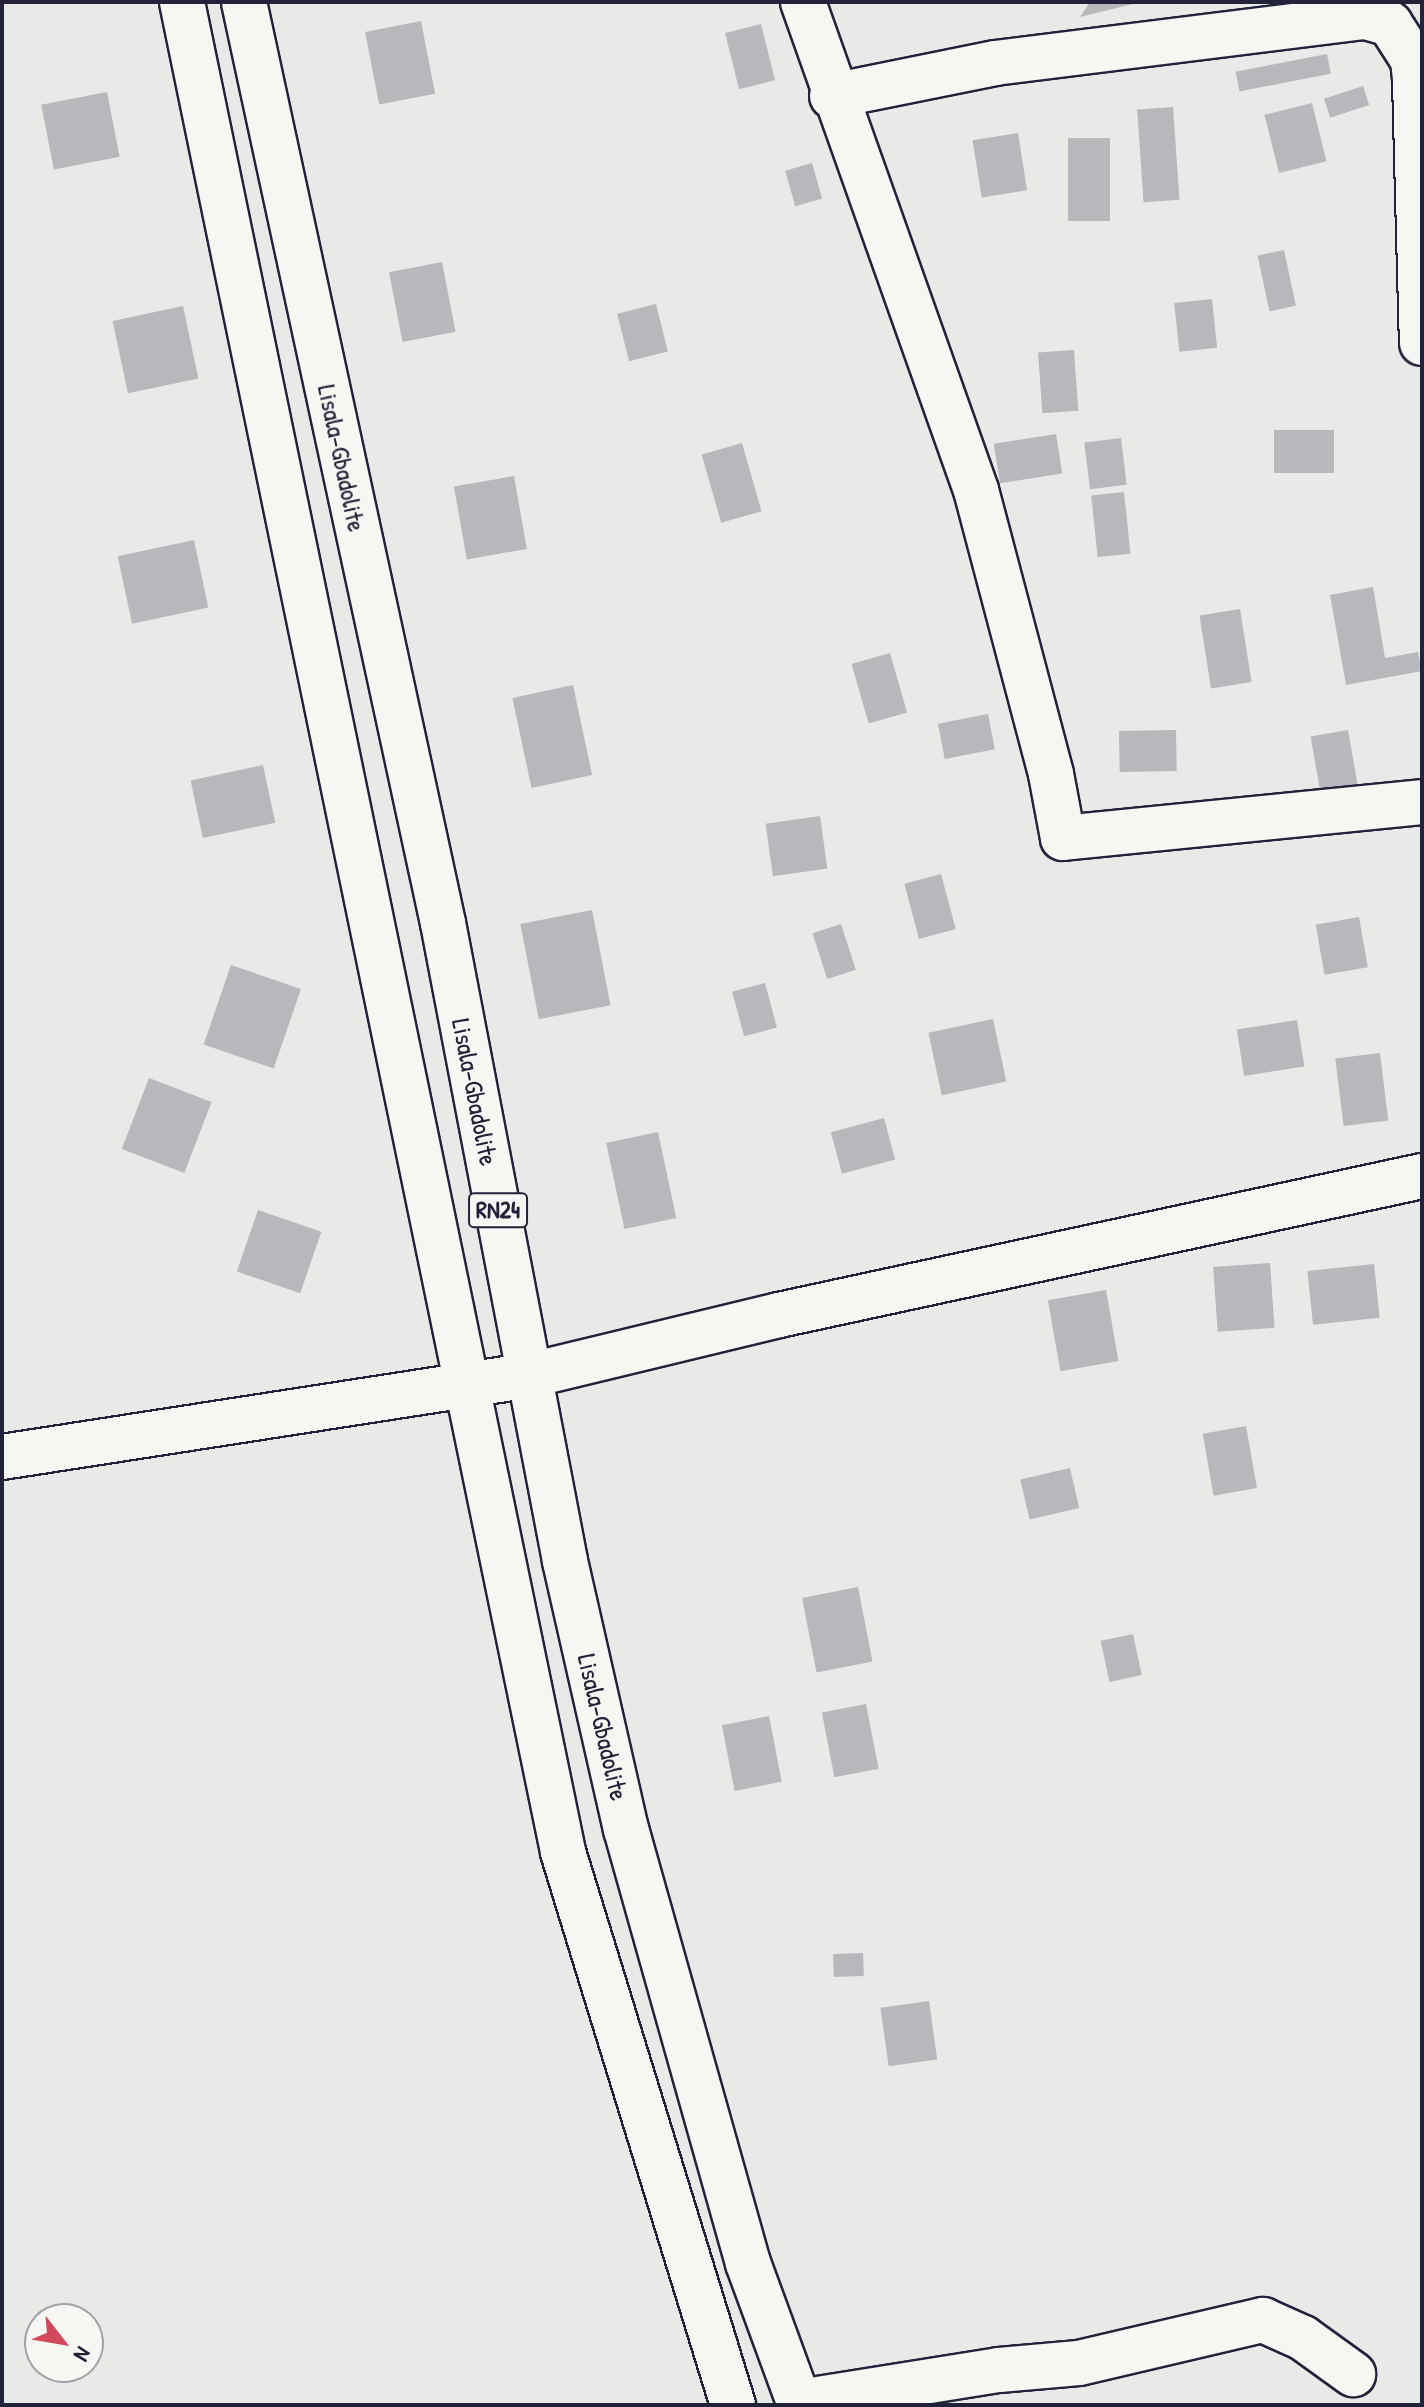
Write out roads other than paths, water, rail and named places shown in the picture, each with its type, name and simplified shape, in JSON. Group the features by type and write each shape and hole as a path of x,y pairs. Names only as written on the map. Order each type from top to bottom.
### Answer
{"main road":[{"name":"RN24","path":"182,2 381,949 465,1385 563,1852 733,2405"},
{"name":"Lisala-Gbadolite","path":"244,2 443,923 565,1561 626,1829 748,2263 800,2404"},
{"path":"803,2 832,96 976,490 1051,774 1063,838 1422,802"},
{"path":"832,96 995,63 1366,17 1390,24 1413,60 1419,79 1422,343"},
{"path":"2,1457 531,1375 779,1315 1422,1176"},
{"path":"800,2404 999,2370 1079,2363 1263,2320 1303,2338 1353,2374"}]}
